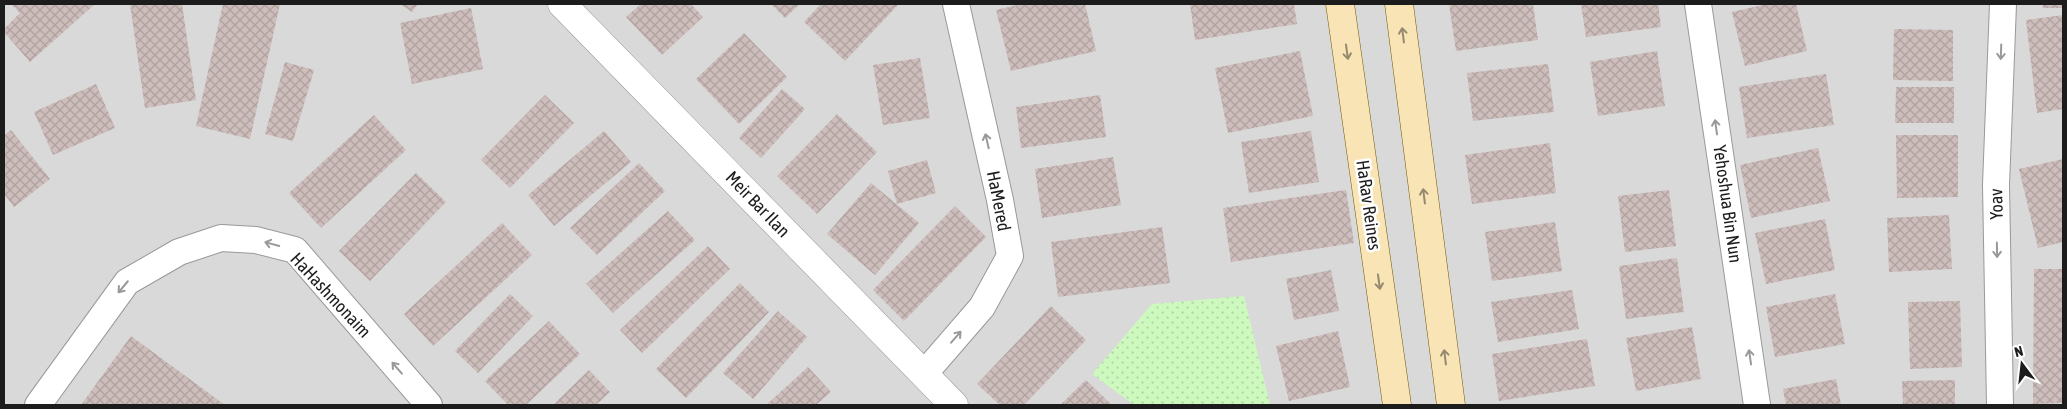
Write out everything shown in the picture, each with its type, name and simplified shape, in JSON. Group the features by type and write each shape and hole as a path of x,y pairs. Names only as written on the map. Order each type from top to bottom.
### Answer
{"main road":[{"name":"HaRav Reines","path":"1340,4 1397,405"},
{"path":"1399,4 1451,405"}],"street":[{"name":"Meir Bar Ilan","path":"562,4 954,405"},
{"name":"HaMered","path":"924,374 982,307 1010,256 1000,200 956,4"},
{"name":"Yehoshua Bin Nun","path":"1698,4 1757,405"},
{"name":"Yoav","path":"2000,405 1996,185 2003,4"},
{"name":"HaHashmonaim","path":"38,405 126,282 179,252 220,238 256,240 295,250 429,405"}],"shaded area":[{"path":"4,4 2063,4 2063,405 4,405"}],"green space":[{"path":"1244,296 1270,405 1134,405 1092,374 1152,304"}],"building":[{"path":"11,4 95,4 30,62 4,32 4,29 20,13"},
{"path":"130,4 182,4 196,100 145,108"},
{"path":"223,4 280,4 250,139 196,126"},
{"path":"400,4 418,4 412,12"},
{"path":"641,4 691,4 703,17 662,55 626,17"},
{"path":"771,4 800,4 785,18"},
{"path":"821,4 899,4 845,61 804,22"},
{"path":"1021,4 1085,4 1096,51 1011,71 996,10"},
{"path":"1190,4 1294,4 1297,24 1195,40"},
{"path":"1449,4 1533,4 1538,40 1456,51"},
{"path":"1581,4 1658,4 1661,27 1586,37"},
{"path":"1767,4 1796,4 1807,51 1745,66 1732,12"},
{"path":"2043,4 2063,4 2063,8 2043,8"},
{"path":"471,8 483,69 412,84 400,23"},
{"path":"2063,15 2063,109 2037,113 2026,20"},
{"path":"1894,29 1953,30 1953,81 1893,80"},
{"path":"744,33 787,77 739,124 696,79"},
{"path":"1300,51 1313,116 1228,133 1215,68"},
{"path":"1657,51 1665,106 1598,116 1590,62"},
{"path":"920,58 930,118 883,125 873,65"},
{"path":"285,62 314,70 293,141 265,134"},
{"path":"1548,64 1554,112 1473,121 1467,73"},
{"path":"1826,74 1834,125 1747,138 1739,87"},
{"path":"96,84 115,128 53,155 34,112"},
{"path":"1896,87 1954,87 1954,123 1895,123"},
{"path":"782,89 805,109 761,158 739,138"},
{"path":"545,95 574,123 510,188 481,160"},
{"path":"1100,95 1106,137 1021,148 1016,107"},
{"path":"837,114 877,152 817,214 777,176"},
{"path":"374,115 406,150 321,228 289,193"},
{"path":"11,130 50,179 14,207 4,194 4,136"},
{"path":"604,131 631,162 554,226 528,195"},
{"path":"1311,131 1319,182 1249,193 1241,142"},
{"path":"1896,135 1958,135 1958,197 1897,198"},
{"path":"1550,143 1556,193 1472,204 1465,155"},
{"path":"1818,148 1830,201 1751,218 1740,165"},
{"path":"1113,157 1121,205 1042,218 1035,169"},
{"path":"2063,159 2063,242 2038,248 2019,169"},
{"path":"927,160 936,193 897,204 888,171"},
{"path":"639,163 665,191 597,255 570,228"},
{"path":"416,173 446,202 370,281 339,251"},
{"path":"871,183 919,223 875,275 827,234"},
{"path":"1346,190 1354,243 1231,262 1223,208"},
{"path":"1669,190 1676,246 1625,252 1618,196"},
{"path":"955,206 986,237 904,321 873,290"},
{"path":"668,211 695,240 613,313 586,284"},
{"path":"1949,215 1952,269 1889,272 1887,218"},
{"path":"1825,219 1835,270 1766,284 1755,233"},
{"path":"1555,222 1562,271 1492,281 1485,232"},
{"path":"502,223 532,255 433,346 404,314"},
{"path":"1162,227 1170,283 1058,297 1051,242"},
{"path":"708,246 730,269 642,353 620,330"},
{"path":"1677,258 1684,312 1626,319 1619,266"},
{"path":"2034,269 2063,269 2063,403 2033,404"},
{"path":"1331,270 1339,311 1294,320 1286,279"},
{"path":"740,283 769,312 686,398 656,369"},
{"path":"1572,290 1579,329 1498,342 1491,302"},
{"path":"510,294 533,316 478,373 455,351"},
{"path":"1835,294 1845,344 1775,357 1766,307"},
{"path":"1960,301 1962,367 1910,369 1908,302"},
{"path":"1051,306 1086,340 1024,405 1000,405 977,384"},
{"path":"778,311 807,337 753,399 723,373"},
{"path":"549,321 580,354 526,405 508,405 485,381"},
{"path":"1692,327 1701,379 1636,391 1626,338"},
{"path":"1338,331 1350,387 1289,401 1276,346"},
{"path":"131,336 225,405 81,405"},
{"path":"1587,339 1595,386 1499,401 1492,354"},
{"path":"808,367 831,392 816,405 766,405"},
{"path":"589,370 610,392 596,405 553,405"},
{"path":"1836,379 1841,405 1786,405 1783,389"},
{"path":"1086,380 1112,405 1060,405"},
{"path":"1955,380 1955,405 1903,405 1902,381"}]}
